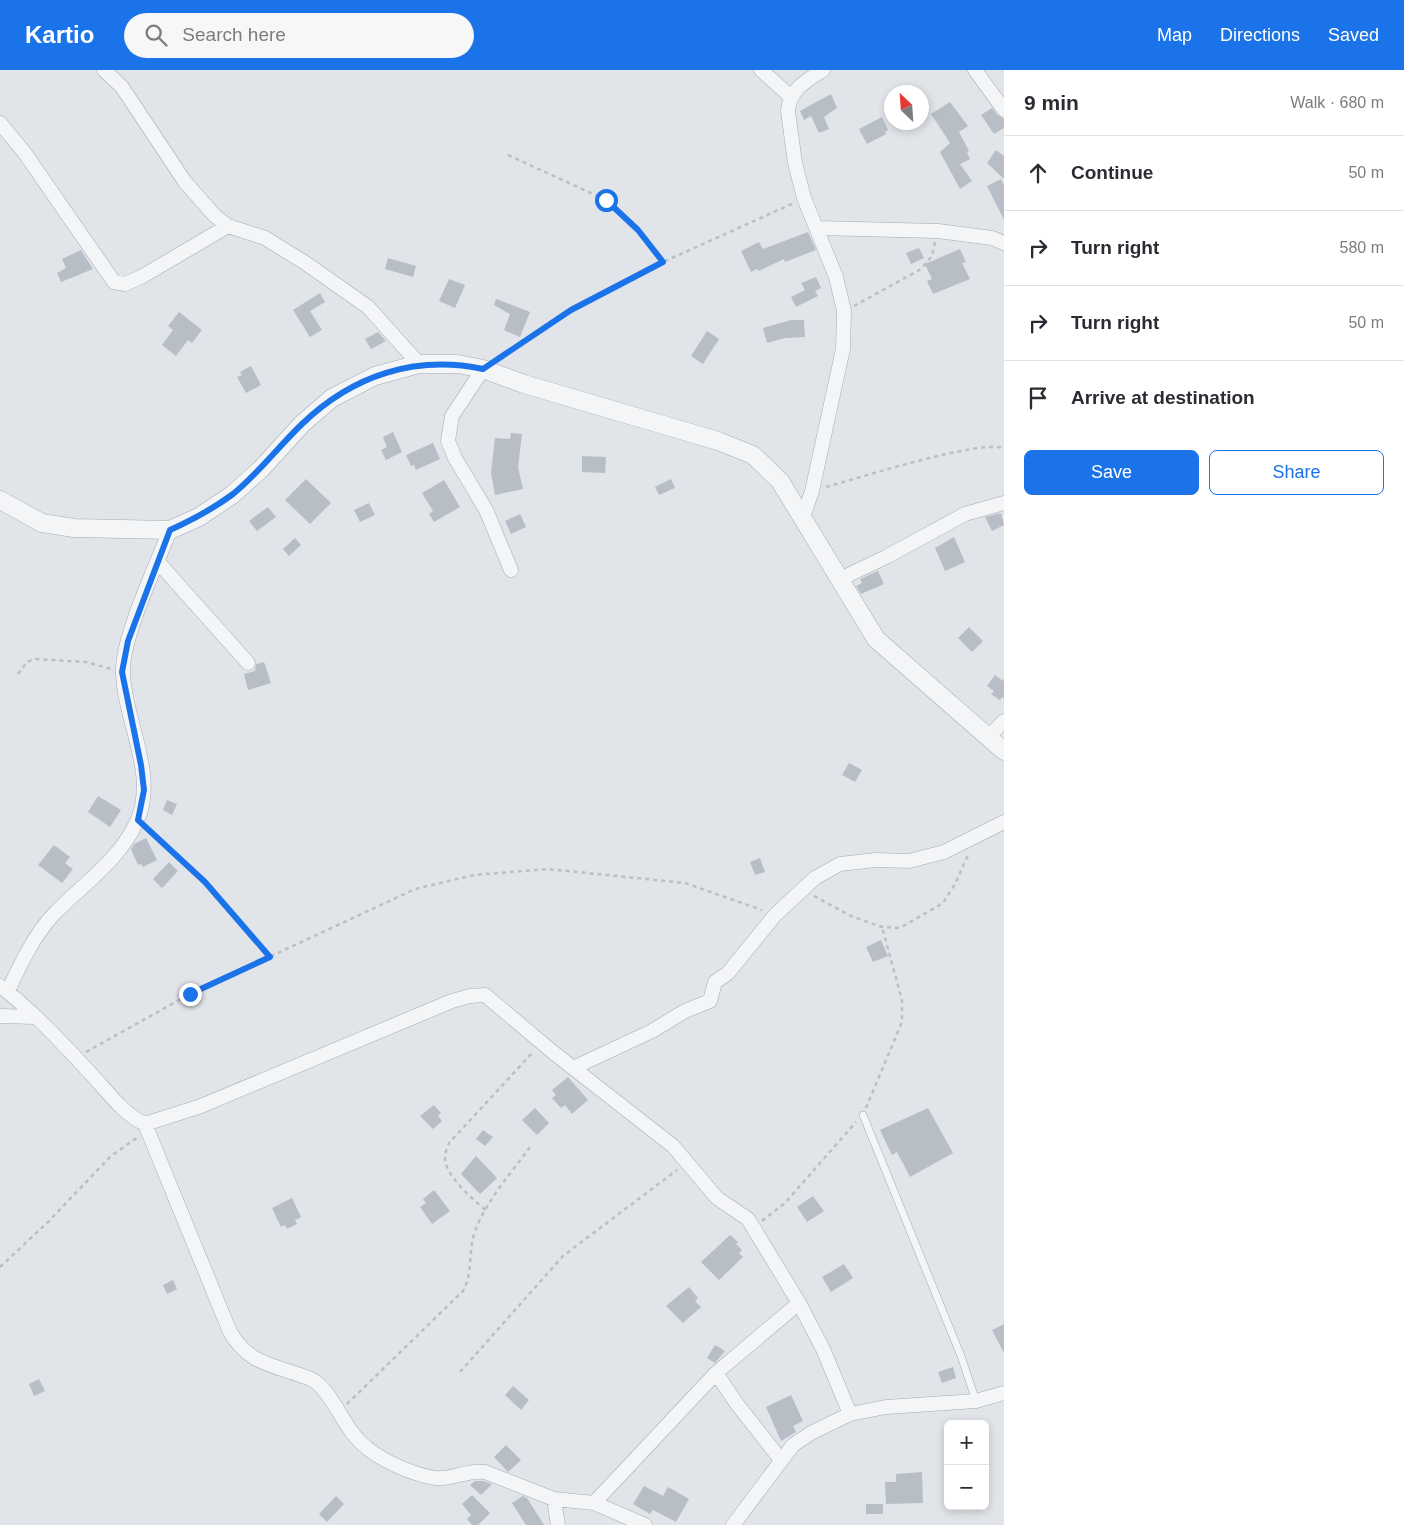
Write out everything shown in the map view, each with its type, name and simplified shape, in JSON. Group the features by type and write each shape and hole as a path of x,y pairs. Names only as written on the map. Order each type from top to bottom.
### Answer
{"street":[{"path":"104,70 122,87 185,182 215,216 228,226 265,238 304,262 360,301 395,335 419,364"},
{"path":"761,70 791,97"},
{"path":"802,520 812,491 843,349 844,311 836,277 818,228 804,198 795,163 789,127 788,103 796,90 823,70"},
{"path":"975,70 1004,110"},
{"path":"0,123 24,152 114,282 125,284 141,277 228,226"},
{"path":"818,228 938,231 992,238 1004,243"},
{"path":"0,500 42,523 74,528 170,530 199,517 232,495 261,469 302,424 332,398 375,376 419,364 458,364 483,369 524,384 718,441 753,455 780,481 876,639 1004,751"},
{"path":"483,369 452,416 448,440 455,458 486,510 511,570"},
{"path":"840,579 886,557 964,514 1004,503"},
{"path":"170,530 128,641 122,672 144,790 138,820 119,852 53,915 4,988 76,1058 119,1104 146,1128 230,1332 236,1342 256,1361 316,1382 339,1412 354,1436 376,1454 405,1470 446,1479 478,1471 485,1472 554,1499 594,1503 645,1525"},
{"path":"158,562 248,663"},
{"path":"988,737 1004,721"},
{"path":"573,1068 652,1031 685,1011 710,1001 715,982 728,973 775,914 803,888 840,864 876,860 909,860 944,852 1004,822"},
{"path":"146,1128 470,996 485,995 573,1068 673,1146 717,1198 748,1219 799,1303 823,1350 850,1414"},
{"path":"0,1016 35,1017"},
{"path":"594,1503 716,1373 799,1303"},
{"path":"716,1373 781,1460"},
{"path":"733,1525 793,1445 850,1414 886,1407 976,1401 1004,1393"},
{"path":"554,1499 558,1525"}],"lane":[{"path":"863,1115 961,1356 976,1401"}],"path":[{"path":"508,155 606,200 638,230 663,262"},
{"path":"483,369 571,310 663,262 804,198"},
{"path":"844,311 920,269 932,256 938,231"},
{"path":"812,491 964,450 997,446 1004,448"},
{"path":"18,674 27,662 34,659 86,662 122,672"},
{"path":"138,820 205,882 270,957"},
{"path":"803,888 830,906 882,927 900,928 943,903 956,884 976,837"},
{"path":"76,1058 190,994 415,889 474,875 548,869 685,883 775,914"},
{"path":"753,1228 785,1203 863,1115 902,1022 902,1000 882,927"},
{"path":"485,1210 466,1192 449,1171 444,1159 446,1152 450,1143 542,1042"},
{"path":"0,1267 48,1222 111,1156 146,1128"},
{"path":"339,1412 463,1291 468,1281 474,1238 485,1210 530,1147"},
{"path":"460,1372 563,1256 688,1162"}],"building":[{"path":"831,94 837,108 824,117 829,129 819,133 811,116 804,120 800,111"},
{"path":"950,102 968,126 959,132 969,151 967,152 970,159 960,164 972,181 960,189 940,152 950,143 931,114"},
{"path":"992,108 997,115 1004,119 1004,128 994,134 981,115"},
{"path":"882,117 884,130 888,130 885,132 886,134 867,144 859,129"},
{"path":"996,150 1004,156 1004,179 987,163"},
{"path":"1001,179 1004,185 1004,220 987,186"},
{"path":"808,232 816,250 785,262 784,259 759,271 757,269 751,272 741,251 759,242 763,249"},
{"path":"919,248 924,258 911,264 906,253"},
{"path":"960,249 966,262 962,263 970,279 933,294 927,281 932,279 925,264"},
{"path":"81,250 93,269 61,282 57,273 66,268 62,259"},
{"path":"388,258 416,266 413,277 385,269"},
{"path":"816,277 821,288 815,291 818,296 796,307 791,297 805,290 801,283"},
{"path":"449,279 465,285 455,308 439,301"},
{"path":"320,293 325,302 310,311 322,330 310,337 293,310"},
{"path":"496,299 530,312 520,337 504,330 510,314 494,305"},
{"path":"179,312 202,330 192,343 188,340 176,356 162,345 173,330 168,326"},
{"path":"791,320 804,320 805,337 785,338 767,343 763,328"},
{"path":"707,331 719,339 703,364 691,356"},
{"path":"378,332 386,341 371,349 365,339"},
{"path":"251,366 261,385 246,393 237,377 242,375 240,372"},
{"path":"393,432 402,452 386,460 381,450 387,447 383,437"},
{"path":"511,433 522,434 518,467 523,489 495,495 491,473 495,438 510,439"},
{"path":"433,443 440,459 416,470 414,465 411,466 406,455"},
{"path":"582,456 606,457 605,473 582,472"},
{"path":"306,479 331,503 310,524 285,500"},
{"path":"671,479 675,488 659,495 655,487"},
{"path":"444,480 460,507 434,522 429,514 433,511 422,493"},
{"path":"369,503 375,515 360,522 354,510"},
{"path":"268,507 276,517 257,531 249,521"},
{"path":"1001,513 1004,525 992,531 985,517"},
{"path":"520,514 526,527 511,534 505,521"},
{"path":"954,537 965,562 945,571 935,548"},
{"path":"295,538 301,545 289,556 283,549"},
{"path":"878,571 884,584 861,594 856,586 862,583 860,579"},
{"path":"969,627 983,641 972,652 958,638"},
{"path":"264,662 271,683 248,690 244,674 255,671 256,664"},
{"path":"995,675 1003,681 1004,679 1004,699 1002,697 1000,700 991,694 994,691 987,686"},
{"path":"849,763 862,770 855,782 842,775"},
{"path":"98,796 121,810 110,827 88,812"},
{"path":"167,800 177,804 172,815 163,810"},
{"path":"146,838 157,860 143,867 141,864 138,865 131,849 134,844"},
{"path":"54,845 70,857 65,863 73,869 62,883 38,865"},
{"path":"760,858 765,872 755,875 750,862"},
{"path":"169,862 178,871 162,888 153,879"},
{"path":"881,940 888,956 873,962 866,947"},
{"path":"568,1077 588,1100 572,1114 565,1105 561,1108 552,1098 556,1095 552,1090"},
{"path":"434,1105 441,1113 438,1116 442,1121 433,1129 420,1116"},
{"path":"535,1108 549,1123 537,1135 522,1120"},
{"path":"928,1108 953,1153 910,1177 897,1152 892,1155 880,1130"},
{"path":"483,1130 493,1137 485,1146 476,1139"},
{"path":"476,1156 497,1178 480,1194 461,1174"},
{"path":"434,1190 450,1211 432,1224 420,1207 426,1203 423,1199"},
{"path":"813,1196 824,1211 807,1222 797,1207"},
{"path":"292,1198 301,1217 295,1220 297,1224 287,1229 285,1225 281,1227 272,1208"},
{"path":"730,1235 738,1242 736,1244 742,1250 739,1253 743,1257 719,1280 701,1262"},
{"path":"844,1264 853,1278 831,1292 822,1277"},
{"path":"173,1280 177,1289 167,1294 163,1285"},
{"path":"689,1287 698,1298 695,1301 701,1307 683,1323 666,1306"},
{"path":"1004,1324 1004,1353 992,1330"},
{"path":"715,1345 725,1351 715,1363 707,1358"},
{"path":"953,1367 956,1378 942,1383 938,1372"},
{"path":"39,1379 45,1391 34,1396 29,1384"},
{"path":"513,1386 529,1400 521,1410 505,1395"},
{"path":"791,1395 803,1421 793,1426 796,1432 781,1441 766,1407"},
{"path":"506,1445 521,1460 508,1472 494,1457"},
{"path":"922,1472 923,1503 886,1504 885,1482 896,1482 896,1474"},
{"path":"475,1481 492,1484 481,1495 470,1485"},
{"path":"644,1486 663,1496 668,1487 689,1499 676,1522 653,1510 650,1514 633,1504"},
{"path":"472,1495 490,1513 478,1525 472,1525 467,1519 471,1515 462,1504"},
{"path":"336,1496 344,1504 327,1522 319,1514"},
{"path":"523,1496 527,1498 544,1525 526,1525 512,1503"},
{"path":"866,1504 883,1504 883,1514 866,1514"}],"route":[{"path":"190,994 270,957 205,882 138,820 144,790 141,765 122,672 128,641 170,530 199,517 232,495 261,469 302,424 332,398 375,376 419,364 458,364 483,369 571,310 663,262 638,230 606,200"}]}
